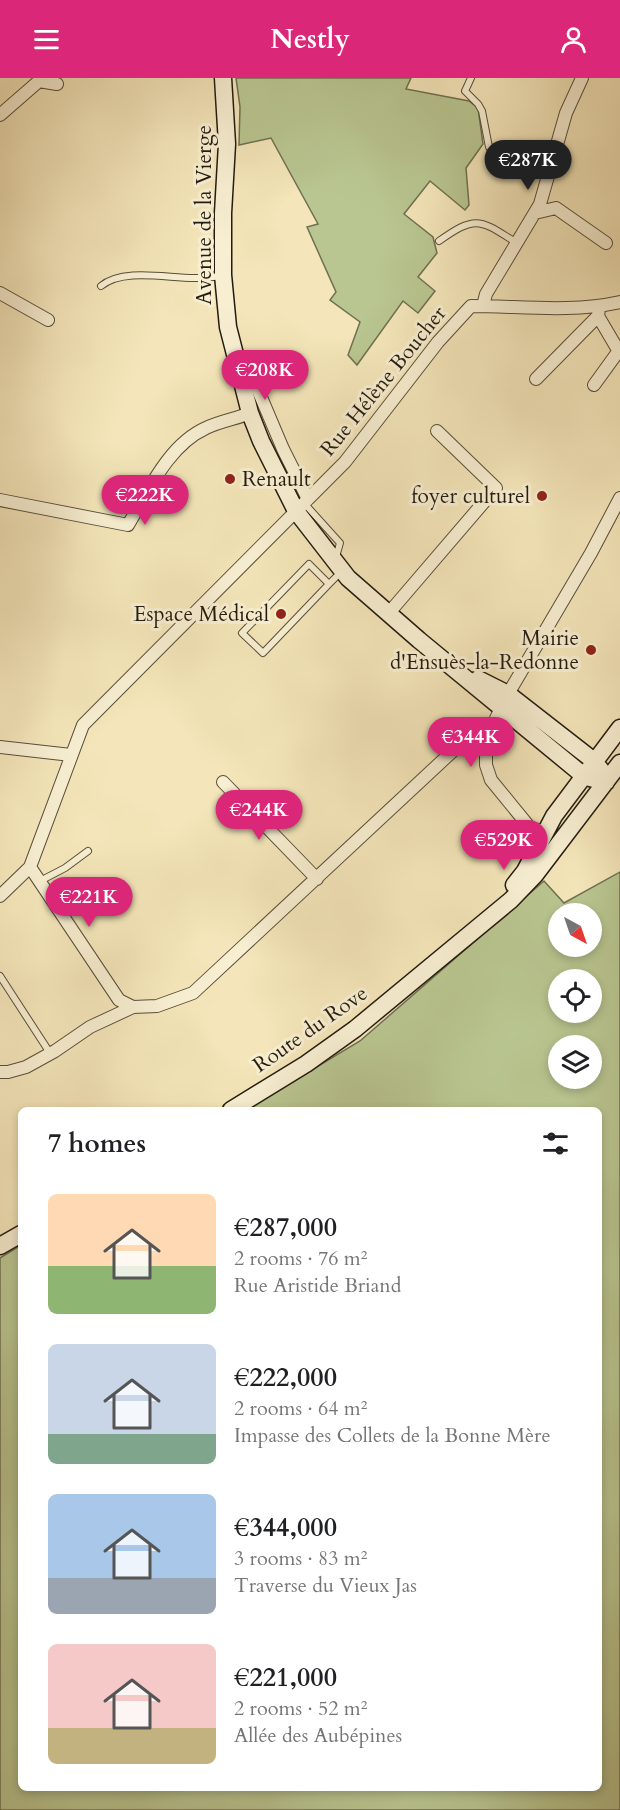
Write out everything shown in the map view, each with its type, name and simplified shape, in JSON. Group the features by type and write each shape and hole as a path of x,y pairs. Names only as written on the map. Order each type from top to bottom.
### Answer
{"main road":[{"name":"Avenue de la Vierge","path":"223,78 227,144 223,213 223,275 228,327 250,413 261,441 348,578 388,614 455,668 505,701 589,768"},
{"path":"413,981 520,879 538,830 554,816 620,728"},
{"path":"413,981 525,888 553,850 570,832 620,763"},
{"path":"589,768 606,782"},
{"name":"Route du Rove","path":"236,1107 335,1044 413,981"},
{"path":"0,1246 18,1236"}],"street":[{"path":"582,78 566,113 540,204 486,294 483,306 599,311"},
{"path":"0,115 39,81 57,84"},
{"path":"535,213 556,208 606,243"},
{"path":"0,293 48,320"},
{"path":"536,379 599,311 620,302"},
{"name":"Rue Hélène Boucher","path":"30,867 83,725 345,462 438,342 471,306 483,306"},
{"path":"594,385 619,350 599,311"},
{"path":"263,373 258,390 303,504"},
{"path":"0,500 128,525 168,461 188,440 205,428 250,413"},
{"path":"388,614 496,488 437,431"},
{"path":"538,830 520,816 491,780 486,765 486,739 519,674 591,553 620,498"},
{"path":"0,1072 26,1067 90,1027 134,1007 157,1006 193,993 470,735 491,727"},
{"path":"0,747 71,755"},
{"path":"223,782 317,879"},
{"path":"0,896 30,867 119,1000 134,1007"}],"lane":[{"path":"471,78 465,91 482,111 489,147 492,151 514,161"},
{"path":"439,241 460,226 475,222 487,224 517,243"},
{"path":"101,286 108,280 135,276 197,278 223,275"},
{"path":"329,584 309,564 242,633 263,653 329,584 339,566"},
{"path":"40,882 88,851"},
{"path":"0,976 50,1054"}],"green space":[{"path":"236,78 411,78 406,89 469,101 478,108 483,144 466,168 469,205 465,210 430,181 404,214 433,237 437,253 418,277 435,291 418,313 403,301 357,365 348,355 360,322 330,300 336,292 307,227 318,224 271,138 239,145 240,107"},
{"path":"620,872 620,1810 0,1810 0,1258 18,1247 18,1791 602,1791 602,1107 250,1107 360,1041 544,881 564,903"}],"place":[{"name":"Renault","path":"230,479"},
{"name":"foyer culturel","path":"542,496"},
{"name":"Espace Médical","path":"281,614"},
{"name":"Mairie d'Ensuès-la-Redonne","path":"591,650"}]}
